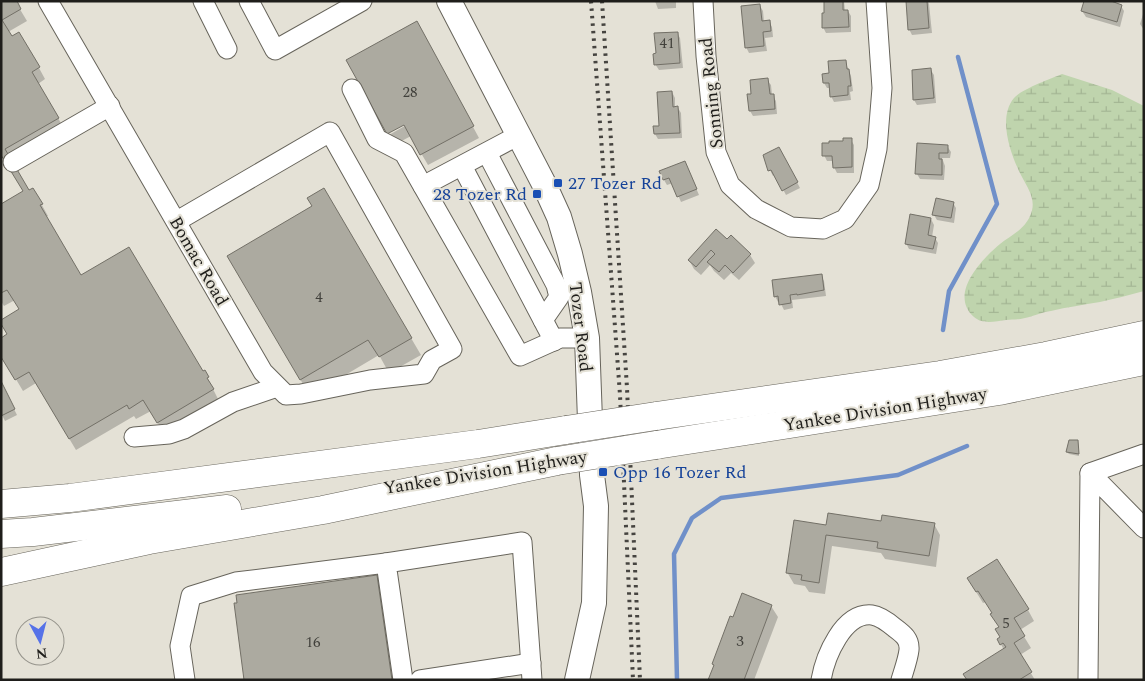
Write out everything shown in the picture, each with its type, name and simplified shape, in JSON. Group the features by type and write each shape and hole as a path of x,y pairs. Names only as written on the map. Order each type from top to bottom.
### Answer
{"highway":[{"name":"Yankee Division Highway","path":"1,504 70,498 478,444 940,375 1037,358 1144,335"},
{"name":"Yankee Division Highway","path":"1,534 33,532 303,500 999,391 1144,361"},
{"path":"1,572 149,540 323,510 557,460"},
{"path":"1,491 70,498"}],"main road":[{"name":"Tozer Road","path":"448,1 519,135 559,217 570,254 587,338 592,475 596,506 594,603 577,680"}],"street":[{"name":"Bomac Road","path":"48,1 263,372 277,387"},
{"path":"203,1 227,49"},
{"path":"249,1 275,50 334,8 362,1"},
{"name":"Sonning Road","path":"703,1 706,56 716,152 730,185 756,209 791,227 823,229 845,219 864,192 868,185 877,149 882,88 876,1"},
{"path":"352,89 377,139 404,153 520,356 560,338 587,338"},
{"path":"7,166 110,106"},
{"path":"134,437 169,434 184,429 233,402 277,387 286,395 301,394 370,380 424,374 432,360 452,349 330,132 176,221"},
{"path":"423,186 519,135"},
{"path":"487,153 556,285 558,297 543,320"},
{"path":"462,166 554,341"},
{"path":"1090,473 1144,454"},
{"path":"1090,473 1144,528"},
{"path":"1088,680 1090,473"},
{"path":"185,680 180,646 191,596 236,582 386,563 522,542 532,671 420,680"},
{"path":"386,563 404,680"},
{"path":"821,680 823,670 834,644 844,627 858,616 873,615 889,622 906,637 909,648 901,680"}],"green space":[{"path":"1062,74 1112,90 1144,106 1144,291 1100,302 1044,312 1023,319 981,321 974,317 967,308 965,298 970,277 993,250 1024,225 1030,216 1033,205 1007,137 1006,126 1009,106 1014,98 1023,91"}],"building":[{"path":"1,1 17,1 21,9 2,20 12,36 19,32 40,67 32,72 59,118 5,149 29,190 33,188 43,204 40,205 81,275 129,247 203,371 205,370 209,377 207,378 214,389 157,423 143,400 129,409 127,405 69,439 29,372 15,380 1,357 1,338 7,334 1,324 1,320 19,309 7,290 1,293 1,204 23,191 1,155"},
{"path":"824,1 843,1 843,10 848,10 849,27 822,28"},
{"path":"906,1 927,1 929,28 908,30"},
{"path":"1084,1 1111,1 1122,5 1117,22 1081,11"},
{"path":"760,4 762,21 770,20 771,31 763,32 764,46 745,48 741,6"},
{"path":"417,21 474,126 420,155 404,125 387,134 346,60"},
{"path":"678,32 680,63 654,65 653,54 656,53 654,33"},
{"path":"846,60 851,86 848,86 848,95 830,97 829,83 823,83 822,74 829,73 828,61"},
{"path":"931,68 934,98 913,100 912,70"},
{"path":"768,78 770,94 774,94 775,109 749,111 747,94 751,94 750,80"},
{"path":"672,91 673,107 678,106 680,133 654,134 653,126 659,126 657,92"},
{"path":"843,138 852,138 852,167 833,168 832,156 822,156 822,143 843,141"},
{"path":"917,143 948,145 948,153 939,153 939,159 942,159 942,175 915,174"},
{"path":"779,147 798,182 782,191 771,170 768,171 763,155"},
{"path":"685,161 697,189 677,197 669,178 663,180 659,171"},
{"path":"324,188 412,338 379,357 368,340 300,380 227,256 312,206 307,198"},
{"path":"936,198 954,202 951,218 932,215"},
{"path":"910,214 931,218 928,235 936,237 933,249 905,244"},
{"path":"716,229 727,239 731,235 751,254 733,273 725,265 719,272 707,262 715,254 711,250 696,267 688,260"},
{"path":"822,274 824,290 790,295 791,303 779,305 778,296 774,297 772,280"},
{"path":"1,381 15,409 1,416"},
{"path":"1069,440 1078,440 1079,454 1066,452"},
{"path":"828,513 881,521 882,515 935,523 929,556 877,548 878,542 826,535 819,583 801,580 802,575 786,573 794,520 826,525"},
{"path":"997,559 1029,609 1014,618 1025,636 1014,643 1032,672 1019,680 967,680 963,674 1006,647 1003,643 1000,645 997,639 1000,637 995,629 999,627 990,614 992,613 967,578"},
{"path":"377,575 392,680 244,680 234,603 237,603 236,595"},
{"path":"742,593 772,605 744,680 708,680 730,616 733,617"}],"waterway":[{"path":"943,330 949,291 997,204 958,57"},
{"path":"677,680 674,554 692,518 721,498 898,475 967,446"}],"railway":[{"path":"591,1 620,395 633,680"},
{"path":"602,1 627,388 640,680"}],"place":[{"name":"27 Tozer Rd","path":"558,183"},
{"name":"28 Tozer Rd","path":"537,194"},
{"name":"Opp 16 Tozer Rd","path":"603,472"}]}
